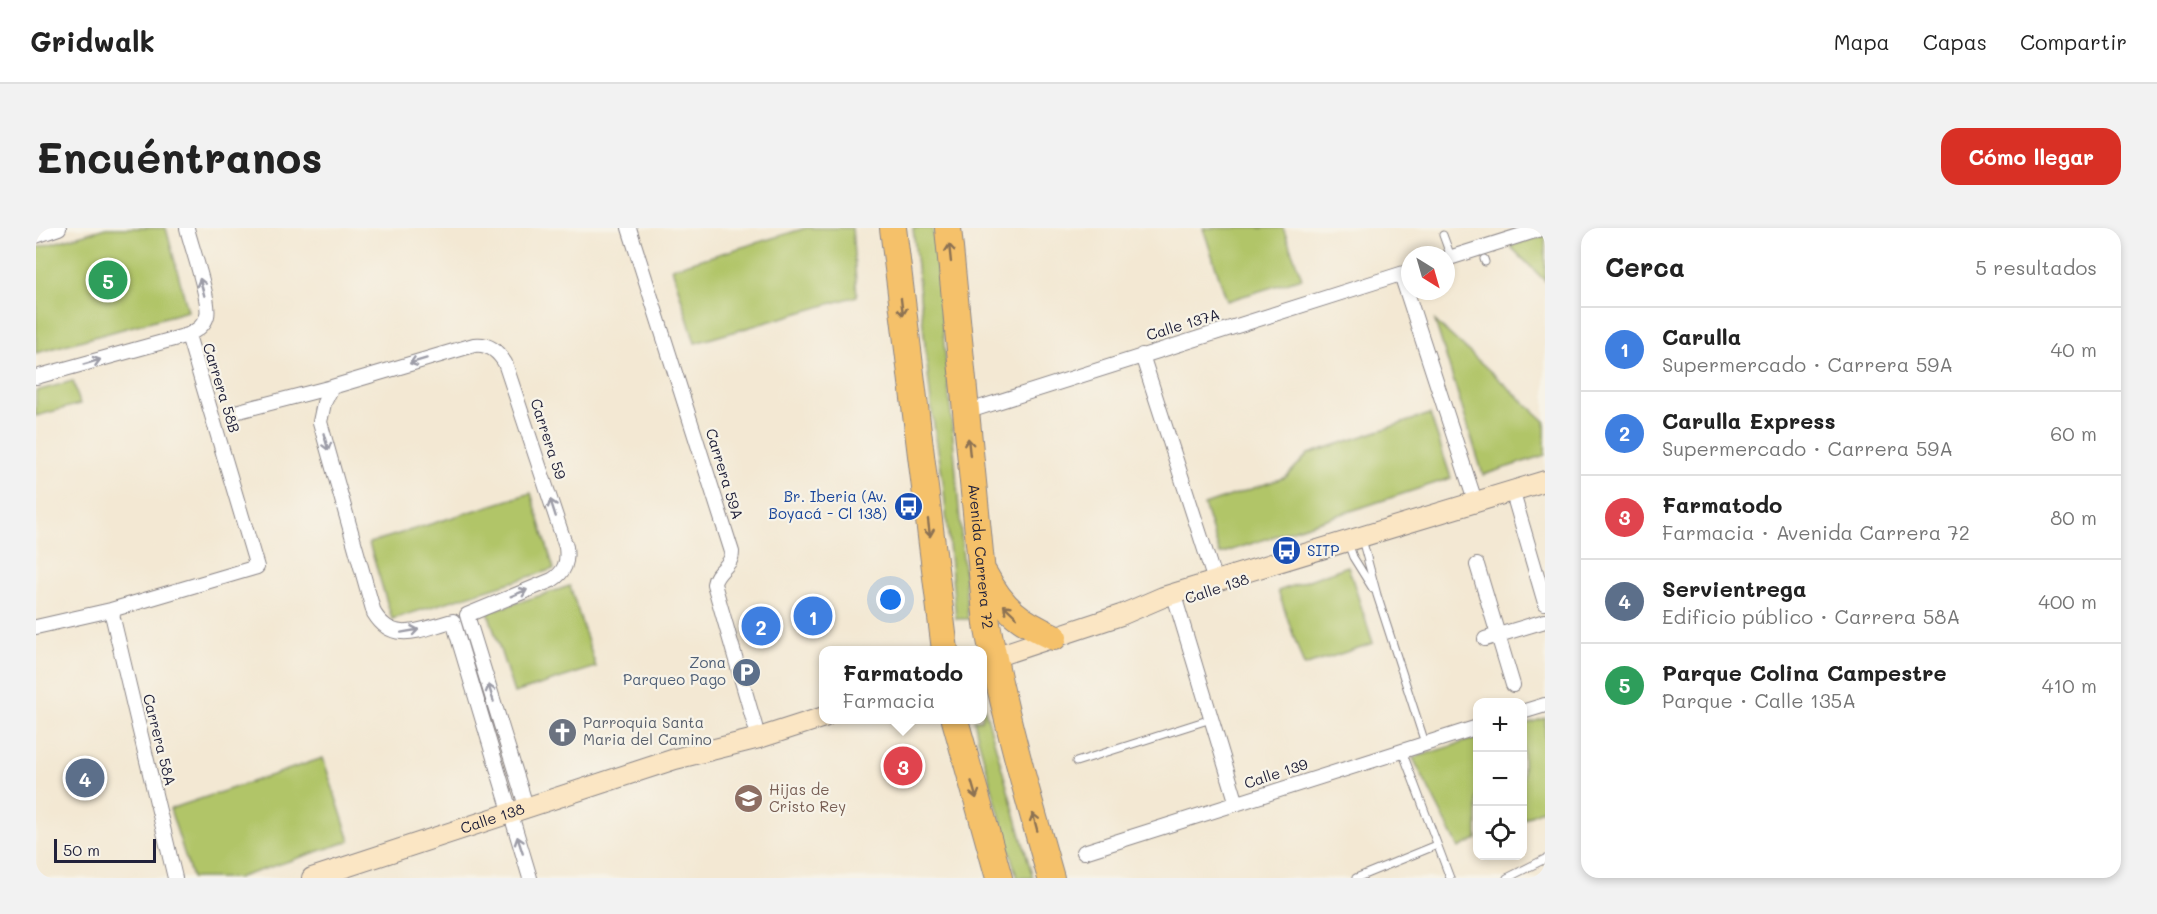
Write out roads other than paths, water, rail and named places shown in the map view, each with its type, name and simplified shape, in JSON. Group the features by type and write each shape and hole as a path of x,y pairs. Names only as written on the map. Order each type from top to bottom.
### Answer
{"highway":[{"path":"893,228 944,646"},
{"name":"Avenida Carrera 72","path":"948,228 987,624 988,659 1051,878"},
{"path":"981,568 1008,609 1020,620 1054,637"},
{"path":"952,724 999,878"}],"main road":[{"name":"Calle 138","path":"1475,501 1545,470"},
{"name":"Calle 138","path":"1121,615 1163,597 1215,580 1545,481"},
{"name":"Calle 138","path":"988,659 1121,615 1176,602 1270,571 1310,553"},
{"name":"Calle 138","path":"675,759 755,726 819,706"},
{"name":"Calle 138","path":"312,878 675,759 759,738 819,719"}],"street":[{"path":"36,236 59,228"},
{"name":"Carrera 58B","path":"111,610 258,566 188,335 204,324 208,308 187,228"},
{"name":"Carrera 59A","path":"629,228 732,552 729,563 717,575 714,584 755,726"},
{"path":"1455,256 1544,228"},
{"name":"Calle 137A","path":"966,412 1401,274"},
{"path":"1414,300 1475,501"},
{"path":"36,377 188,335"},
{"name":"Carrera 59","path":"332,387 474,345 489,346 505,363 566,547 566,564 559,575 552,580 467,615 503,729"},
{"path":"1142,355 1215,580"},
{"path":"239,411 332,387"},
{"path":"332,387 324,404 320,422 374,613 380,623 397,633 453,621 487,734 518,809"},
{"path":"1512,490 1545,603"},
{"path":"1477,565 1492,637 1513,685"},
{"path":"1176,602 1237,804"},
{"path":"36,627 111,610"},
{"name":"Carrera 58A","path":"111,610 175,878"},
{"path":"1492,637 1545,621"},
{"path":"1527,710 1545,705"},
{"path":"487,734 503,729 530,878"},
{"name":"Calle 139","path":"1084,852 1473,729"}],"lane":[{"path":"1443,236 1445,246"},
{"path":"1354,539 1377,595 1425,743"},
{"path":"1354,539 1353,556 1377,595"},
{"path":"1076,762 1211,719"},
{"path":"1402,751 1450,878"},
{"path":"1356,878 1437,844"},
{"path":"1507,878 1545,859"}],"place":[{"name":"Parque Colina Campestre","path":"108,280"},
{"name":"Br. Iberia (Av. Boyacá - Cl 138)","path":"908,506"},
{"name":"SITP","path":"1286,551"},
{"name":"Carulla","path":"813,616"},
{"name":"Carulla Express","path":"761,626"},
{"name":"Zona Parqueo Pago","path":"747,672"},
{"name":"Parroquia Santa Maria del Camino","path":"562,732"},
{"name":"Farmatodo","path":"903,766"},
{"name":"Servientrega","path":"85,778"},
{"name":"Hijas de Cristo Rey","path":"748,799"}]}
